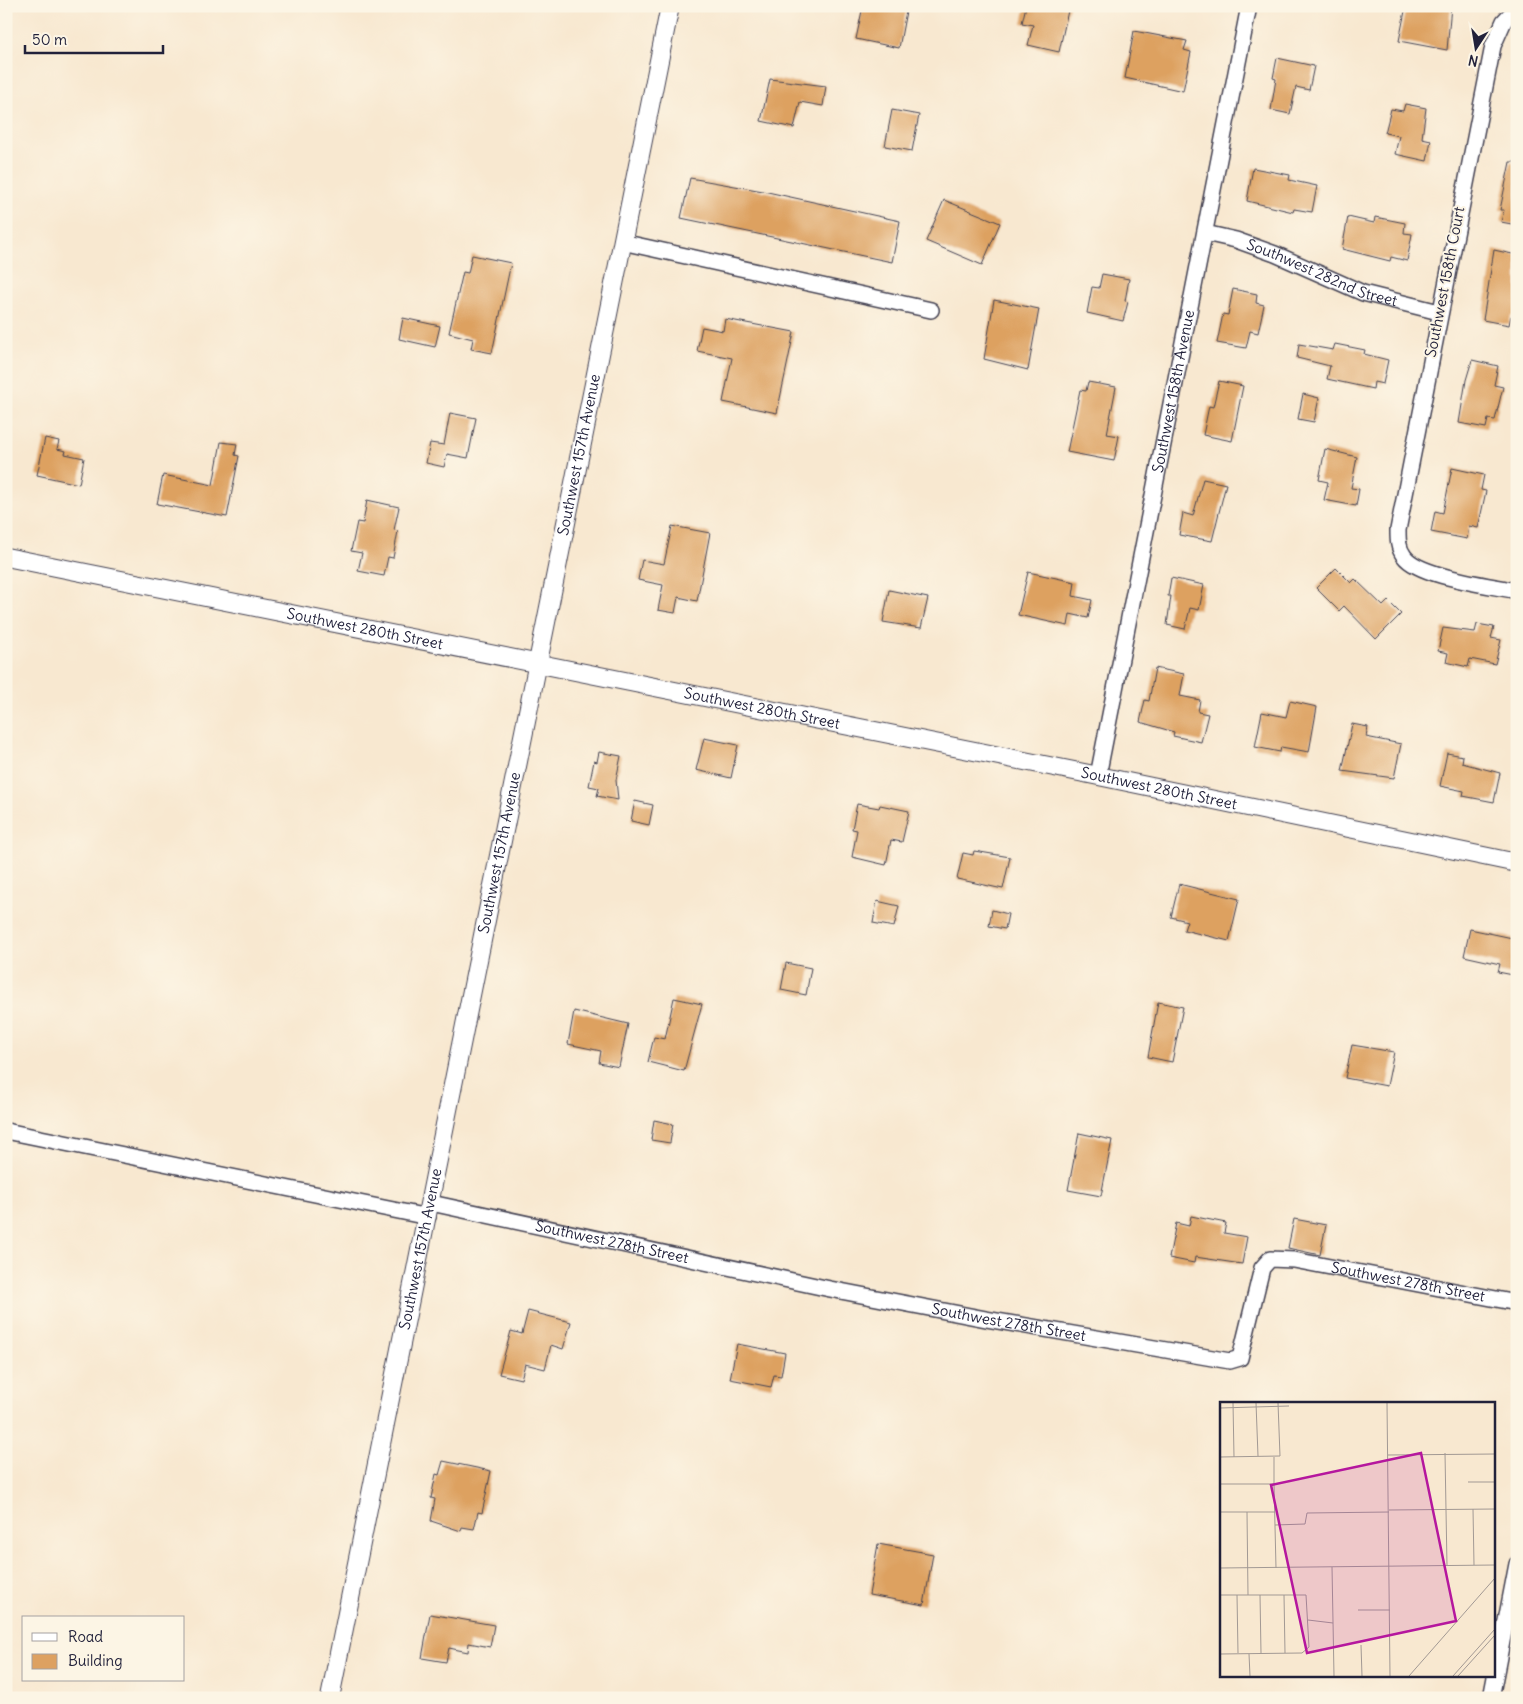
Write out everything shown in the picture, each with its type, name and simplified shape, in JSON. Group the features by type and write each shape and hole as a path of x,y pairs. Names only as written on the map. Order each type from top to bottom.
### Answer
{"street":[{"name":"Southwest 157th Avenue","path":"330,1698 430,1210 537,664 670,6"},
{"name":"Southwest 158th Avenue","path":"1098,776 1249,6"},
{"name":"Southwest 158th Court","path":"1514,8 1497,32 1493,46 1399,518 1398,542 1405,558 1429,572 1517,590"},
{"name":"Southwest 282nd Street","path":"1205,233 1275,254 1363,293 1439,312"},
{"path":"622,242 931,310"},
{"name":"Southwest 280th Street","path":"6,558 1098,776 1517,863"},
{"path":"6,1131 430,1210"},
{"name":"Southwest 278th Street","path":"430,1210 830,1290 1230,1361 1240,1358 1262,1268 1270,1259 1294,1260 1517,1303"},
{"path":"1496,1672 1517,1564"},
{"path":"1491,1698 1495,1676"}],"building":[{"path":"863,6 907,6 899,48 856,39"},
{"path":"1026,6 1069,6 1059,52 1028,45 1033,25 1022,23"},
{"path":"1406,6 1451,6 1447,50 1399,41"},
{"path":"1134,31 1187,41 1184,50 1191,52 1183,91 1125,78"},
{"path":"1277,58 1314,66 1309,90 1296,87 1290,114 1271,110 1276,79 1273,78"},
{"path":"770,79 826,86 823,106 800,102 794,128 761,121"},
{"path":"1405,104 1426,108 1422,138 1431,140 1427,161 1395,154 1399,136 1385,133 1391,109 1403,111"},
{"path":"892,110 919,115 912,151 885,146"},
{"path":"1510,162 1517,162 1517,225 1501,222 1504,210 1500,210"},
{"path":"1253,168 1290,175 1289,180 1317,186 1312,212 1294,209 1293,212 1247,201"},
{"path":"690,178 763,191 900,221 892,262 681,218"},
{"path":"944,200 1000,223 982,265 926,241"},
{"path":"1348,217 1374,223 1375,217 1405,223 1404,233 1412,234 1407,261 1391,257 1390,261 1342,249"},
{"path":"1494,250 1517,255 1517,317 1511,316 1509,325 1483,320"},
{"path":"472,255 511,263 492,353 471,349 473,339 449,333 463,272 468,273"},
{"path":"1102,274 1129,279 1125,301 1128,302 1123,321 1087,313 1092,287 1099,288"},
{"path":"1233,289 1257,294 1256,303 1264,305 1258,333 1250,331 1246,348 1217,343 1223,314 1228,315"},
{"path":"994,300 1039,309 1028,370 984,359"},
{"path":"403,318 440,326 435,347 399,339"},
{"path":"725,319 794,332 777,413 723,402 732,358 697,351 702,327 723,331"},
{"path":"1299,344 1333,350 1335,344 1365,350 1364,354 1388,360 1383,384 1374,382 1373,389 1327,379 1330,366 1297,358"},
{"path":"1472,360 1498,366 1494,385 1503,387 1495,420 1488,419 1486,428 1459,423 1466,380"},
{"path":"1219,381 1243,386 1232,441 1203,435 1209,406 1213,407"},
{"path":"1088,382 1116,387 1107,434 1119,436 1114,461 1067,452 1080,390 1086,391"},
{"path":"1303,394 1319,398 1314,422 1298,419"},
{"path":"450,413 476,418 468,458 447,454 444,467 426,463 430,443 444,445"},
{"path":"45,438 59,441 57,449 66,451 65,454 84,458 79,484 37,475"},
{"path":"221,442 237,444 235,455 239,456 227,517 157,504 163,475 213,485"},
{"path":"1325,449 1357,457 1351,488 1359,489 1356,506 1324,500 1328,482 1319,480"},
{"path":"1452,468 1484,475 1481,490 1486,491 1478,528 1469,526 1467,539 1431,532 1435,511 1443,513"},
{"path":"1203,479 1226,484 1212,541 1179,535 1183,513 1193,516"},
{"path":"367,500 399,507 394,530 398,531 393,558 388,557 384,576 358,571 362,553 351,551 357,522 363,523"},
{"path":"672,526 710,533 697,601 678,597 675,613 658,610 663,585 638,580 642,560 664,564"},
{"path":"1336,568 1351,583 1355,579 1383,606 1388,601 1401,614 1376,639 1344,606 1339,611 1316,588"},
{"path":"1028,572 1075,582 1073,596 1092,600 1088,618 1070,614 1068,626 1018,615"},
{"path":"1171,578 1204,585 1199,610 1190,608 1185,629 1167,625 1171,596 1168,596"},
{"path":"889,590 928,598 921,628 883,622"},
{"path":"1477,624 1494,627 1491,638 1501,640 1495,664 1470,659 1468,667 1446,662 1448,653 1438,651 1443,628 1475,632"},
{"path":"1155,668 1184,674 1180,696 1200,700 1198,712 1208,714 1201,742 1173,736 1174,732 1140,722 1145,700 1149,701"},
{"path":"1290,701 1317,707 1309,752 1281,747 1280,752 1255,747 1262,712 1286,717"},
{"path":"1352,724 1368,727 1366,737 1401,744 1394,778 1342,771"},
{"path":"704,738 738,745 731,778 696,770"},
{"path":"599,752 621,756 616,780 618,800 597,796 599,788 589,786 594,761 597,762"},
{"path":"1447,753 1463,756 1462,763 1500,773 1494,802 1463,796 1464,791 1440,786"},
{"path":"635,801 653,805 649,825 631,821"},
{"path":"857,804 879,808 880,805 909,811 902,842 891,840 886,865 852,857 857,830 852,829"},
{"path":"974,851 1010,857 1003,889 957,879 963,853 973,855"},
{"path":"1179,884 1239,899 1229,941 1184,930 1187,921 1171,917"},
{"path":"877,901 899,906 894,927 873,923"},
{"path":"992,910 1008,914 1005,929 989,926"},
{"path":"1470,929 1517,939 1517,966 1514,965 1513,975 1498,972 1500,964 1464,956"},
{"path":"786,963 811,968 806,995 781,990"},
{"path":"674,998 702,1004 684,1071 648,1062 654,1037 665,1039"},
{"path":"1158,1002 1183,1007 1172,1062 1148,1057"},
{"path":"574,1011 628,1024 619,1067 599,1063 601,1051 568,1044"},
{"path":"1352,1045 1394,1052 1387,1086 1345,1078"},
{"path":"654,1120 673,1124 670,1143 651,1140"},
{"path":"1079,1133 1112,1140 1101,1196 1068,1190"},
{"path":"1191,1216 1226,1223 1224,1233 1247,1237 1242,1264 1195,1257 1194,1263 1169,1258 1176,1223 1189,1226"},
{"path":"1294,1219 1326,1225 1320,1255 1288,1248"},
{"path":"528,1311 571,1322 563,1349 551,1345 545,1369 525,1364 521,1379 499,1374 511,1331 522,1334"},
{"path":"737,1344 785,1353 781,1376 774,1375 771,1387 730,1379"},
{"path":"443,1461 491,1471 482,1513 478,1512 474,1529 462,1527 461,1531 431,1521 435,1499 431,1498 436,1474 439,1475"},
{"path":"878,1544 933,1554 924,1605 869,1595"},
{"path":"430,1614 494,1625 490,1647 469,1643 468,1652 449,1648 446,1662 422,1658"}]}
